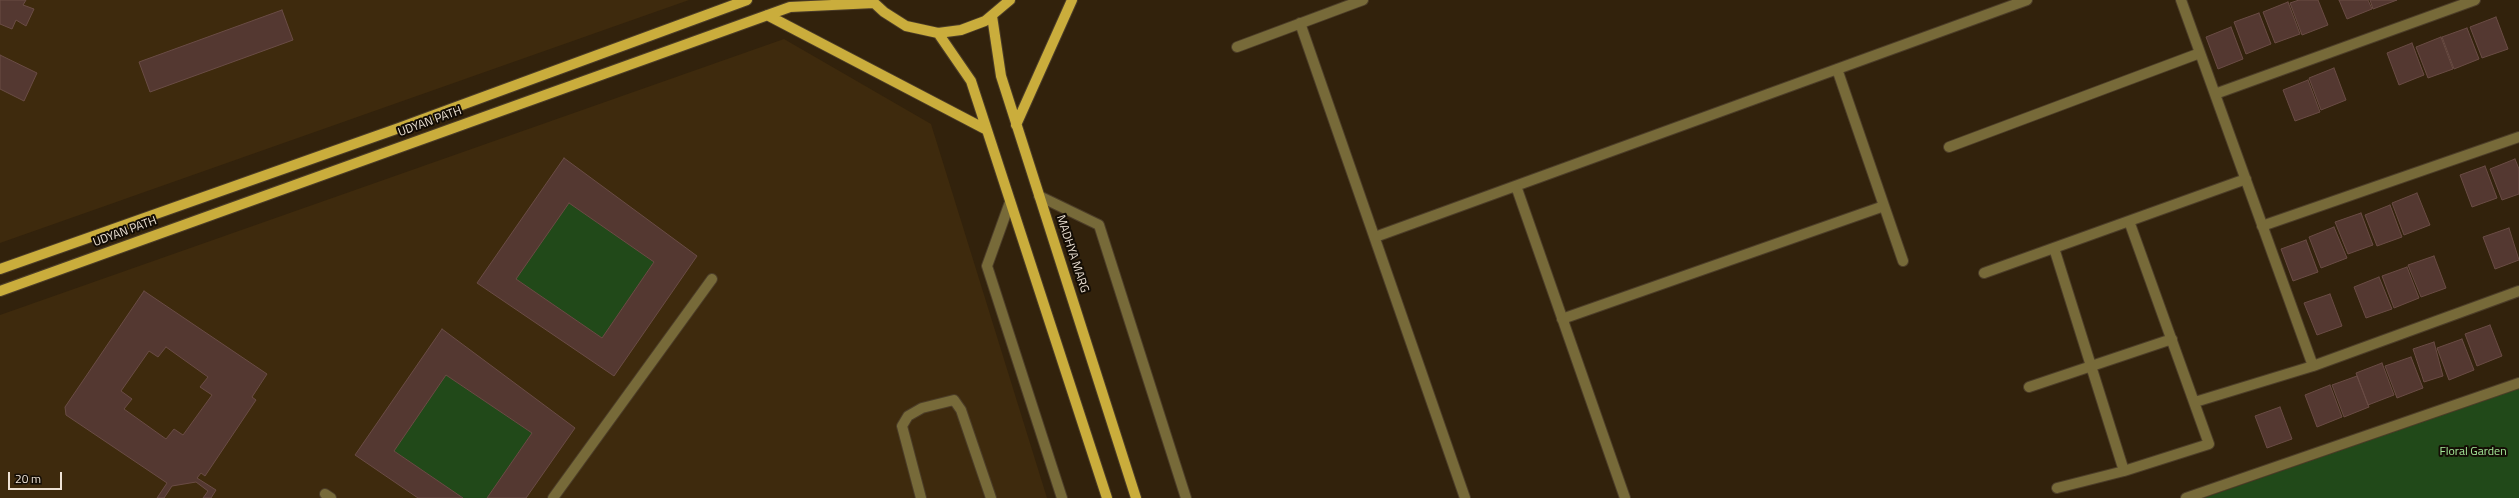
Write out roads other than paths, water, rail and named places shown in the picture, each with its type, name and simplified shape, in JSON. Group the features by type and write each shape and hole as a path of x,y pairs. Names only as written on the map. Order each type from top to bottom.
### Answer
{"main road":[{"name":"UDYAN PATH","path":"0,270 399,128 747,0"},
{"path":"873,2 888,16 906,26 938,33 961,30 992,16 1010,0"},
{"path":"1016,125 1072,0"},
{"name":"UDYAN PATH","path":"0,291 790,7 873,2"},
{"path":"768,15 987,130"},
{"name":"MADHYA MARG","path":"992,16 1001,76 1136,498"},
{"path":"938,33 971,81 1107,498"}],"street":[{"path":"1237,47 1363,0"},
{"path":"1375,237 2028,0"},
{"path":"2181,0 2313,366"},
{"path":"2215,94 2475,0"},
{"path":"1300,23 1465,498"},
{"path":"1949,147 2200,53"},
{"path":"1837,69 1903,261"},
{"path":"2262,226 2519,137"},
{"path":"1984,273 2246,179"},
{"path":"1516,186 1625,498"},
{"path":"1039,196 1099,225 1186,498"},
{"path":"1010,202 987,266 1062,498"},
{"path":"1562,319 1884,206"},
{"path":"2057,488 2124,471 2209,444 2129,221"},
{"path":"2054,248 2124,471"},
{"path":"553,498 712,279"},
{"path":"2195,402 2313,366 2519,291"},
{"path":"2029,386 2172,339"},
{"path":"2186,498 2519,383"},
{"path":"921,498 902,426 908,416 922,408 954,400 961,410 991,498"}],"park label":[{"name":"Floral Garden","path":"2473,452"}]}
